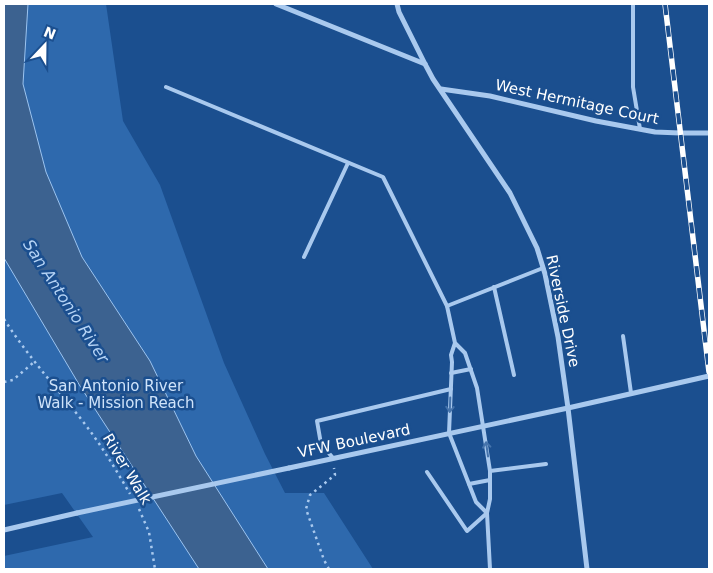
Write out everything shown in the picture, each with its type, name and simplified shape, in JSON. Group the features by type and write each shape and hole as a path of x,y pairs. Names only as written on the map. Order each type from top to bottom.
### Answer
{"street":[{"path":"276,4 425,64"},
{"name":"Riverside Drive","path":"397,4 399,12 425,64 440,90 510,193 537,248 558,337 587,569"},
{"name":"West Hermitage Court","path":"440,90 490,96 596,121 655,132 709,133"},
{"name":"VFW Boulevard","path":"4,530 709,376"}],"lane":[{"path":"633,4 633,87 640,129"},
{"path":"166,87 383,177 447,306 455,342 451,355 449,433 476,502 487,513"},
{"path":"304,257 348,163"},
{"path":"447,306 543,268"},
{"path":"494,287 514,376"},
{"path":"623,336 631,394"},
{"path":"455,342 465,353 471,369 477,388 484,426 490,470 490,499 487,513 490,569"},
{"path":"451,373 471,369"},
{"path":"333,458 321,444 318,421 451,389"},
{"path":"490,470 546,464"},
{"path":"428,472 467,531 487,513"},
{"path":"469,484 490,480"}],"path":[{"name":"River Walk","path":"4,319 34,362 93,435 134,501"},
{"path":"4,382 13,380 34,362"},
{"path":"329,569 306,509 310,495 335,475 333,458"},
{"name":"River Walk","path":"138,509 149,532 155,569"}],"green space":[{"name":"San Antonio River Walk - Mission Reach","path":"4,4 106,4 123,121 160,185 224,363 265,454 285,493 324,493 373,569 4,569 4,556 93,537 62,493 4,505"}],"water":[{"name":"San Antonio River","path":"4,4 28,4 23,84 46,172 82,257 150,361 196,456 268,569 199,569 80,386 4,258"}],"railway":[{"path":"665,4 709,372"}]}
